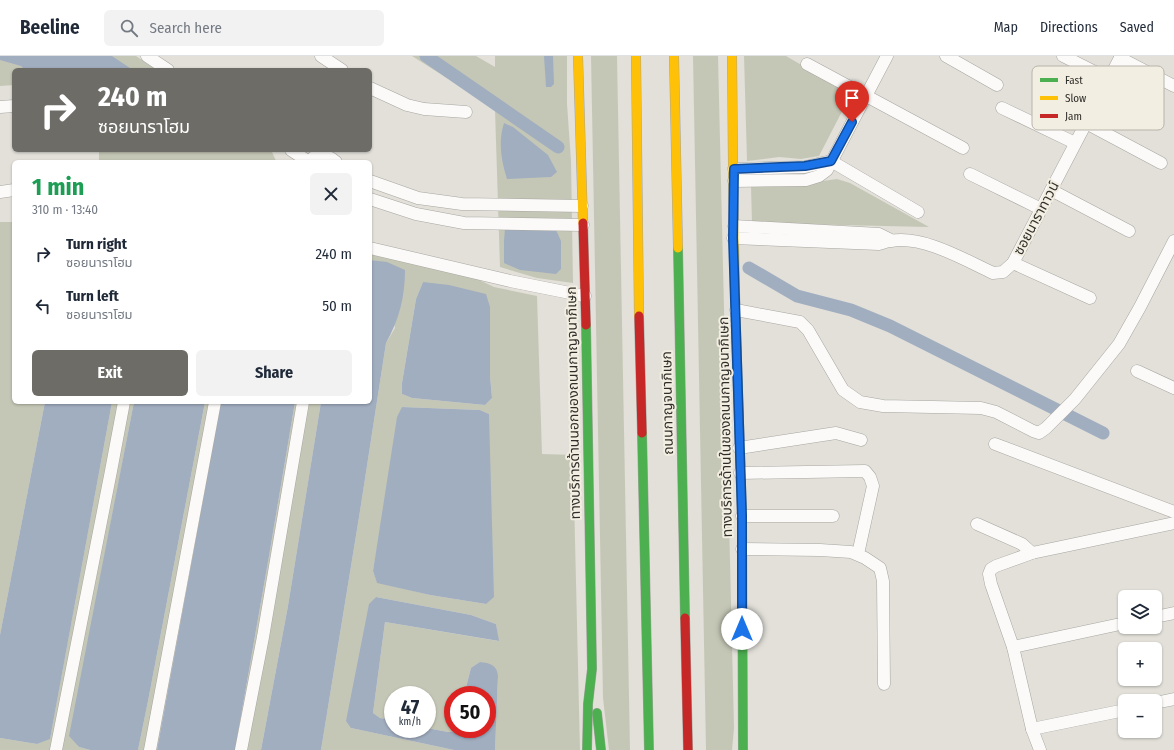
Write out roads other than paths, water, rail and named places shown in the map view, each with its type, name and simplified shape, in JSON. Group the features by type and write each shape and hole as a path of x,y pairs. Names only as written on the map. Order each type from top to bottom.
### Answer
{"main road":[{"name":"ทางบริการด้านนอกของถนนกาญจนาภิเษก","path":"578,56 585,296 592,669 588,704 587,750"},
{"name":"ถนนกาญจนาภิเษก","path":"636,56 638,256 649,750"},
{"name":"ถนนกาญจนาภิเษก","path":"674,56 688,750"},
{"name":"ทางบริการด้านในของถนนกาญจนาภิเษก","path":"732,56 734,232 742,516 743,747"},
{"path":"592,669 601,750"}],"street":[{"path":"147,56 165,68"},
{"path":"321,56 339,68"},
{"path":"734,181 806,180 819,176 828,170 831,161 887,56"},
{"path":"946,56 997,84"},
{"path":"1064,56 1084,66"},
{"path":"1120,57 1137,66"},
{"name":"ซอยนาราทาวน์","path":"1116,66 1120,57"},
{"path":"807,64 964,148"},
{"path":"1164,81 1174,86"},
{"path":"372,89 407,105 424,109 466,112"},
{"path":"0,107 12,106"},
{"path":"1002,108 1032,122"},
{"path":"1048,130 1075,143"},
{"name":"ซอยนาราทาวน์","path":"734,232 879,234 891,240 908,240 930,244 993,273 1004,272 1013,263 1082,130"},
{"path":"1099,130 1161,162"},
{"path":"293,152 306,160"},
{"path":"310,160 319,155 332,156"},
{"path":"734,169 805,166 831,161 918,212"},
{"path":"970,174 1041,209"},
{"path":"372,182 418,198 462,204 582,206"},
{"path":"0,192 12,190"},
{"path":"1051,190 1129,231"},
{"path":"372,200 416,214 464,223 582,225"},
{"path":"736,310 800,322 808,330 843,390 860,402 883,406 981,408 996,412 1033,432 1039,432 1046,428 1074,399 1119,344 1174,241"},
{"path":"372,248 510,281 585,296"},
{"path":"1013,263 1090,298"},
{"path":"1138,371 1174,388"},
{"path":"56,750 124,404"},
{"path":"150,750 215,404"},
{"path":"241,750 263,637 303,404"},
{"path":"739,448 836,433 861,440"},
{"path":"995,444 1174,512"},
{"path":"740,473 865,471 870,477 873,486 858,554"},
{"path":"742,516 833,516"},
{"path":"1040,750 1032,729 1013,647 992,584 990,574 991,569 1032,553 1174,523"},
{"path":"977,524 1022,544 1032,553"},
{"path":"742,549 851,552 873,562 880,568 883,581 884,684"},
{"path":"1162,616 1174,613"},
{"path":"1013,647 1118,624"},
{"path":"1162,702 1174,699"},
{"path":"1032,729 1118,711"}],"water":[{"path":"0,56 112,56 130,68 23,68 21,66 0,60"},
{"path":"544,56 553,56 554,84 551,87 546,87"},
{"path":"504,123 513,127 548,155 557,172 551,177 507,179 501,151 501,137"},
{"path":"505,228 556,230 561,241 561,269 556,274 520,270 504,263"},
{"path":"372,260 387,262 405,270 404,290 398,317 386,343 321,750 261,750 288,606 321,404 372,404"},
{"path":"423,282 449,285 486,294 490,307 490,376 492,398 485,405 412,398 402,394 402,383 416,299"},
{"path":"45,404 112,404 50,739 37,744 0,738 0,635"},
{"path":"134,404 205,404 138,750 90,750 79,747 69,736"},
{"path":"221,404 295,404 235,750 157,750"},
{"path":"402,407 480,410 489,414 494,597 486,604 430,595 377,583 373,571 397,417"},
{"path":"376,597 471,615 496,624 499,641 385,622 373,713 380,718 384,719 384,735 351,728 346,721 369,604"},
{"path":"480,662 487,663 495,667 498,676 496,725 496,686 466,686 471,668"},
{"path":"436,730 444,731 444,738 495,738 495,750 454,750 398,738 436,738"}],"waterway":[{"path":"426,56 558,147"},
{"path":"749,268 797,296 851,310 890,326 1103,433"}]}
